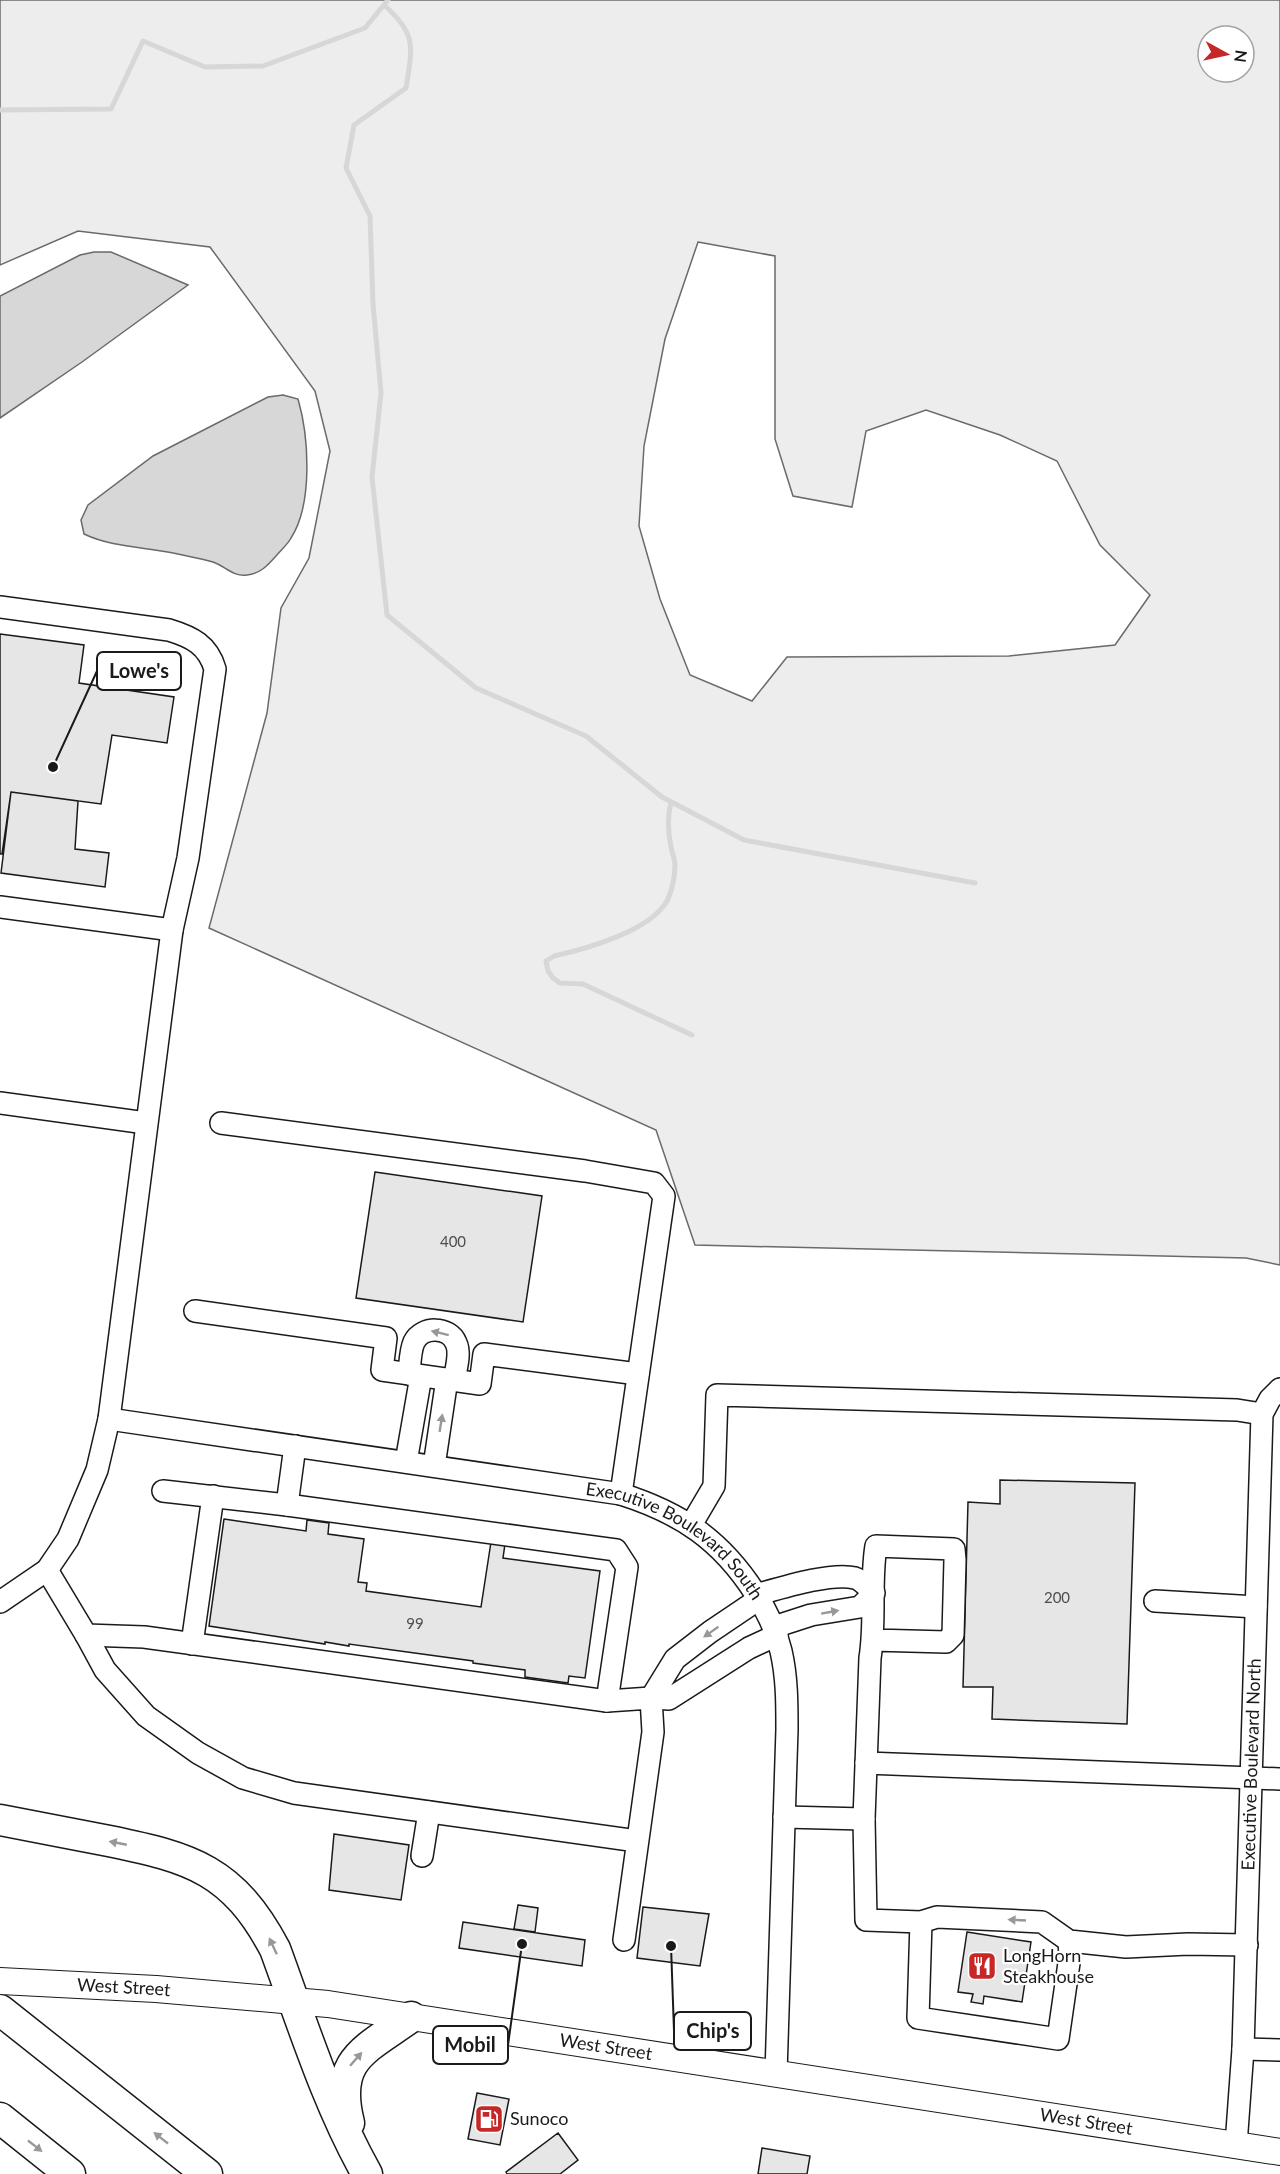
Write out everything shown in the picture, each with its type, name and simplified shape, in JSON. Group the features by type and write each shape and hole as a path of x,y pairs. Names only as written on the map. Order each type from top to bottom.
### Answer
{"highway":[{"path":"0,1820 169,1854 207,1870 248,1905 275,1949 330,2100 347,2139 367,2174"},
{"path":"0,2010 207,2174"},
{"path":"367,2174 345,2108 344,2085 349,2068 359,2054 411,2017"},
{"path":"0,2118 70,2174"}],"main road":[{"name":"West Street","path":"0,1981 156,1989 294,2000 1280,2152"}],"street":[{"path":"0,607 169,630 189,636 202,645 211,657 215,669 188,858 172,930 108,1419 97,1470 68,1539 47,1570 0,1602"},
{"path":"0,907 172,930"},
{"path":"0,1103 146,1123"},
{"path":"221,1124 585,1171 654,1183 664,1196 621,1494"},
{"path":"195,1311 386,1338 381,1370 415,1375 480,1384 484,1354 638,1374"},
{"path":"406,1462 415,1375 413,1344 418,1335 426,1330 438,1330 448,1333 456,1342 458,1352 434,1466"},
{"path":"691,1525 714,1486 717,1395 1237,1410 1262,1414 1270,1399 1280,1389"},
{"name":"Executive Boulevard North","path":"1236,2145 1247,1946 1262,1414"},
{"name":"Executive Boulevard South","path":"108,1419 621,1494 660,1509 691,1525 730,1558 758,1597 775,1631 786,1677 776,2073"},
{"path":"286,1505 296,1446"},
{"path":"163,1491 286,1505 616,1550 627,1567 607,1701"},
{"path":"192,1644 213,1496"},
{"path":"873,1640 946,1641 953,1635 954,1548 876,1546 864,1819 866,1920 921,1922 937,1917 1042,1922 1069,1941 1126,1947 1188,1944 1247,1946"},
{"path":"47,1570 87,1635 105,1670 146,1716 198,1753 243,1778 294,1793 637,1841"},
{"path":"624,1940 653,1732 651,1698 675,1659 758,1597 816,1580 843,1577 857,1578 874,1593"},
{"path":"87,1635 144,1637 607,1701 651,1698 669,1700 775,1631 811,1615 860,1607 874,1593"},
{"path":"1155,1601 1256,1607"},
{"path":"866,1763 1280,1779"},
{"path":"422,1856 429,1812"},
{"path":"784,1817 864,1819"},
{"path":"921,1922 918,2018 1058,2039 1070,1956 1069,1941"},
{"path":"1243,2049 1280,2050"}],"shaded area":[{"path":"0,0 1280,0 1280,1265 1246,1258 695,1245 656,1130 209,928 267,713 281,608 309,558 330,451 315,391 210,247 78,231 0,265","holes":["698,242 775,256 775,439 793,496 852,507 866,431 926,410 1000,435 1057,461 1100,545 1150,595 1115,645 1009,656 787,657 752,701 690,675 660,599 639,526 644,446 665,339"]},
{"path":"111,252 188,285 0,418 0,296 80,255"},
{"path":"283,395 298,399 302,414 305,432 306,489 298,524 291,538 263,569 256,573 242,575 208,561 116,544 84,534 81,520 88,505 153,456 268,397"}],"building":[{"path":"0,634 84,645 79,683 174,697 167,743 112,735 101,804 11,792 2,854 0,854"},
{"path":"11,792 78,801 75,849 109,853 105,887 1,873"},
{"path":"375,1172 542,1196 523,1322 356,1298"},
{"path":"1000,1480 1135,1483 1127,1724 992,1719 993,1687 963,1687 968,1502 1000,1504"},
{"path":"224,1519 306,1531 307,1520 329,1523 328,1534 364,1539 358,1582 367,1583 366,1591 481,1607 491,1542 505,1544 503,1558 600,1571 585,1678 569,1676 568,1683 525,1677 525,1670 473,1663 473,1661 349,1644 349,1646 325,1642 325,1644 209,1626"},
{"path":"334,1834 409,1845 401,1900 329,1890"},
{"path":"518,1905 538,1908 535,1932 514,1929"},
{"path":"643,1907 709,1914 700,1966 637,1958"},
{"path":"463,1922 585,1940 582,1966 459,1948"},
{"path":"967,1932 1031,1942 1022,2002 984,1996 983,2004 971,2002 973,1994 958,1992"},
{"name":"Sunoco","path":"477,2093 509,2099 500,2145 468,2139"},
{"path":"558,2133 578,2160 560,2174 507,2174 506,2172"},
{"path":"762,2148 810,2156 807,2174 758,2174"}],"waterway":[{"path":"0,110 111,109 143,41 205,67 263,66 365,28 388,0"},
{"path":"384,5 403,25 410,43 406,88 354,125 346,168 370,216 373,304 381,393 372,477 387,615 476,688 586,736 662,797 744,840 975,883"},
{"path":"671,802 669,830 675,860 674,879 667,901 659,912 632,930 616,937 583,949 554,956 546,961 548,971 560,983 583,984 692,1035"}],"place":[{"name":"Lowe's","path":"53,767"},
{"name":"Mobil","path":"522,1944"},
{"name":"Chip's","path":"671,1946"},
{"name":"LongHorn Steakhouse","path":"982,1966"},
{"name":"Sunoco","path":"489,2119"}]}
